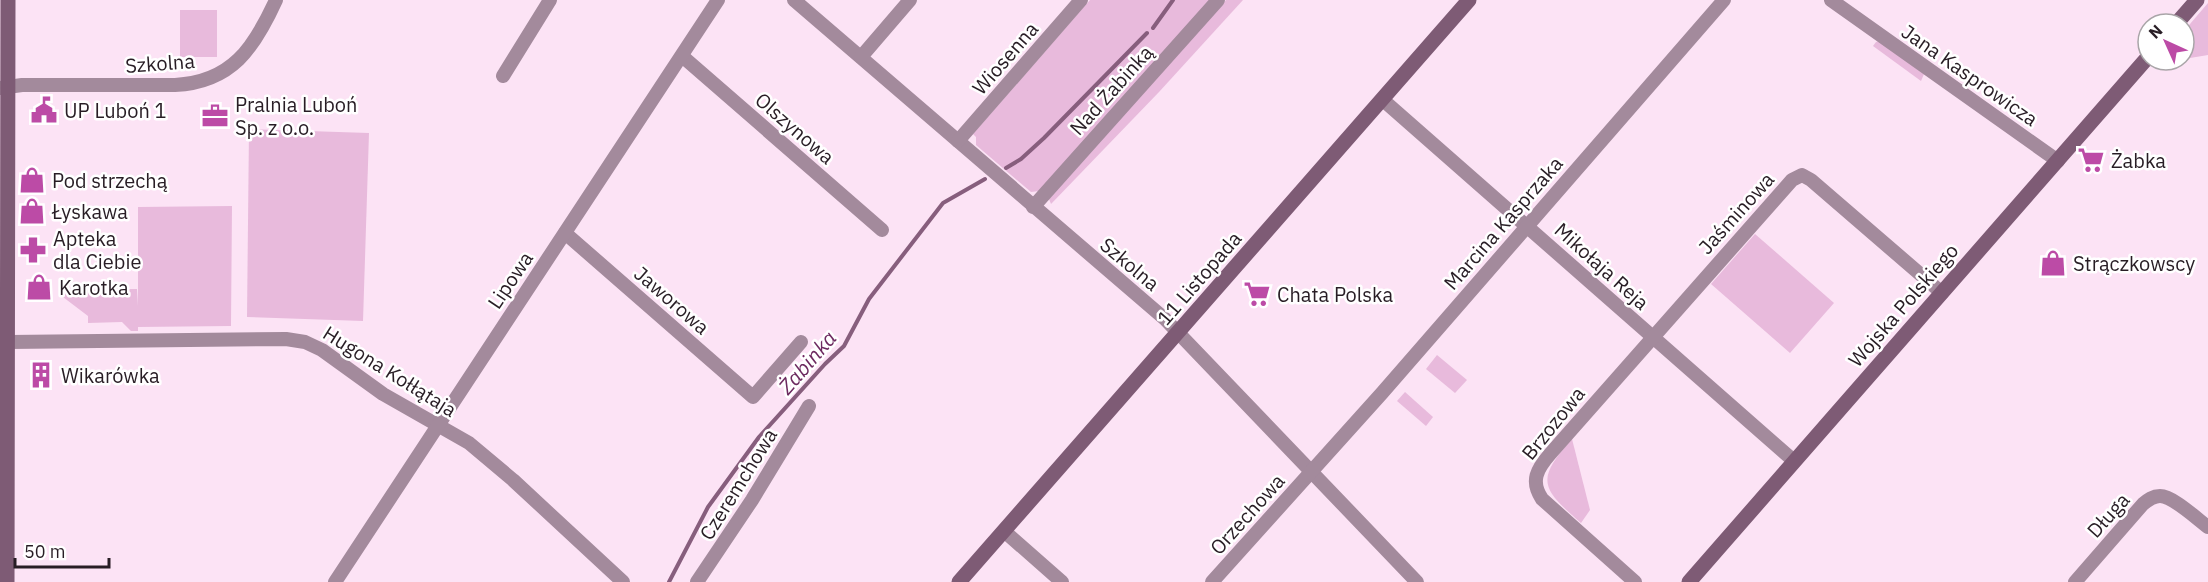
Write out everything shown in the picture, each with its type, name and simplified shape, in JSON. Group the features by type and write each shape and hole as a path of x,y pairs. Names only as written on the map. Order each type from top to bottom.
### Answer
{"street":[{"path":"7,582 9,342 4,267 4,88 8,0"},
{"name":"Szkolna","path":"4,88 22,85 175,86 197,82 226,69 243,57 261,31 276,0"},
{"path":"503,76 550,0"},
{"name":"Lipowa","path":"335,582 718,0"},
{"name":"Szkolna","path":"794,0 1165,319 1417,582"},
{"path":"861,57 910,0"},
{"path":"1062,0 1077,5"},
{"name":"Nad Żabinką","path":"1033,207 1218,0"},
{"name":"11 Listopada","path":"958,582 1469,0"},
{"name":"Marcina Kasprzaka","path":"1311,472 1724,0"},
{"name":"Jana Kasprowicza","path":"1831,0 2058,161"},
{"path":"2186,12 2197,0"},
{"name":"Wiosenna","path":"958,141 1077,5"},
{"name":"Olszynowa","path":"682,56 882,230"},
{"name":"Wojska Polskiego","path":"1689,582 2136,71"},
{"name":"Mikołaja Reja","path":"1383,99 1794,461"},
{"name":"Jaśminowa","path":"1653,337 1787,185 1797,176 1802,175 1811,180 1942,293"},
{"name":"Jaworowa","path":"565,233 753,397 801,342"},
{"name":"Brzozowa","path":"1635,582 1542,499 1537,492 1535,478 1540,465 1653,337"},
{"name":"Hugona Kołłątaja","path":"9,342 296,340 322,350 383,394 477,449 623,582"},
{"name":"Czeremchowa","path":"697,582 752,501 809,406"},
{"name":"Orzechowa","path":"1212,582 1311,472"},
{"name":"Długa","path":"2075,582 2143,504 2153,497 2170,499 2208,527"},
{"path":"1004,531 1062,582"}],"shaded area":[{"path":"1090,0 1212,0 1039,191 1031,192 976,145 976,137 973,134"},
{"path":"1226,0 1243,0 1159,92 1051,204 1049,199"},
{"path":"2208,3 2208,55 2196,57 2196,17"},
{"path":"180,10 217,10 217,57 180,57"},
{"path":"1879,41 1924,74 1921,81 1873,46"},
{"path":"249,129 369,133 363,321 247,317"},
{"path":"232,206 231,326 138,327 138,331 131,331 122,322 88,323 88,316 59,294 59,290 137,289 138,306 138,207"},
{"path":"1755,234 1834,303 1790,353 1711,284"},
{"path":"1437,355 1467,380 1455,393 1426,369"},
{"path":"1405,392 1433,417 1426,426 1397,401"},
{"path":"1572,439 1590,510 1581,523 1558,501 1548,483 1548,474 1552,464"}],"waterway":[{"name":"Żabinka","path":"1153,28 1173,0"},
{"name":"Żabinka","path":"1006,168 1021,159 1044,138 1147,33"},
{"name":"Żabinka","path":"669,582 708,507 759,437 844,346 869,299 943,203 985,179"}],"place":[{"name":"UP Luboń 1","path":"44,110"},
{"name":"Pralnia Luboń Sp. z o.o.","path":"215,116"},
{"name":"Żabka","path":"2091,160"},
{"name":"Pod strzechą","path":"32,180"},
{"name":"Łyskawa","path":"32,211"},
{"name":"Apteka dla Ciebie","path":"33,250"},
{"name":"Strączkowscy","path":"2053,263"},
{"name":"Karotka","path":"39,287"},
{"name":"Chata Polska","path":"1257,294"},
{"name":"Wikarówka","path":"41,375"}]}
